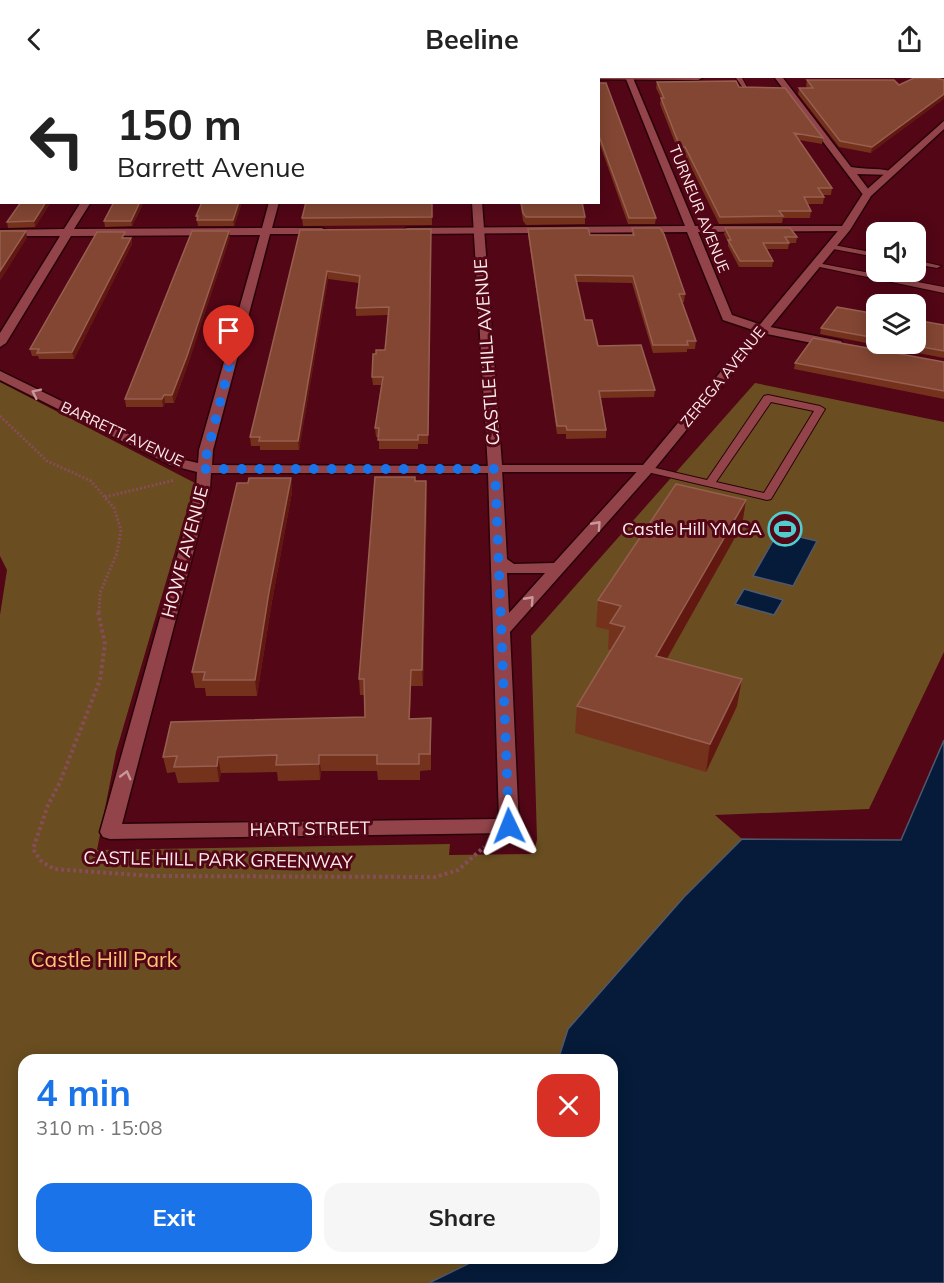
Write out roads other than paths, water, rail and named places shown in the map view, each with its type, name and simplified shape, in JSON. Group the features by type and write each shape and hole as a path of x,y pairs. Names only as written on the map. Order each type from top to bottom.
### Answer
{"street":[{"path":"600,79 698,78"},
{"path":"778,78 867,194"},
{"name":"TURNEUR AVENUE","path":"630,79 728,317 762,329 855,347"},
{"name":"ZEREGA AVENUE","path":"501,632 647,469 846,228 867,194 944,123"},
{"path":"848,169 890,173"},
{"path":"0,343 85,204"},
{"name":"HOWE AVENUE","path":"110,832 203,489 206,450 273,204"},
{"name":"CASTLE HILL AVENUE","path":"477,204 495,469 509,826"},
{"path":"390,231 846,228"},
{"path":"0,233 332,231"},
{"name":"BARRETT AVENUE","path":"0,375 175,462 203,469 647,469"},
{"path":"499,560 501,566 512,569 558,568"},
{"name":"HART STREET","path":"110,832 509,826"}],"lane":[{"path":"739,78 747,90"},
{"path":"831,246 866,253"},
{"path":"815,264 944,290"},
{"path":"926,264 937,266"},
{"path":"647,469 709,484 766,497 820,409 768,398 709,484"}],"water":[{"path":"778,532 817,541 793,586 753,576"},
{"path":"744,589 783,600 774,615 735,604"},
{"path":"944,740 944,1283 429,1283 468,1264 618,1264 618,1054 560,1054 568,1029 684,897 742,839 901,840"}],"place":[{"name":"Castle Hill YMCA","path":"785,529"}],"park label":[{"name":"Castle Hill Park","path":"104,960"}]}
